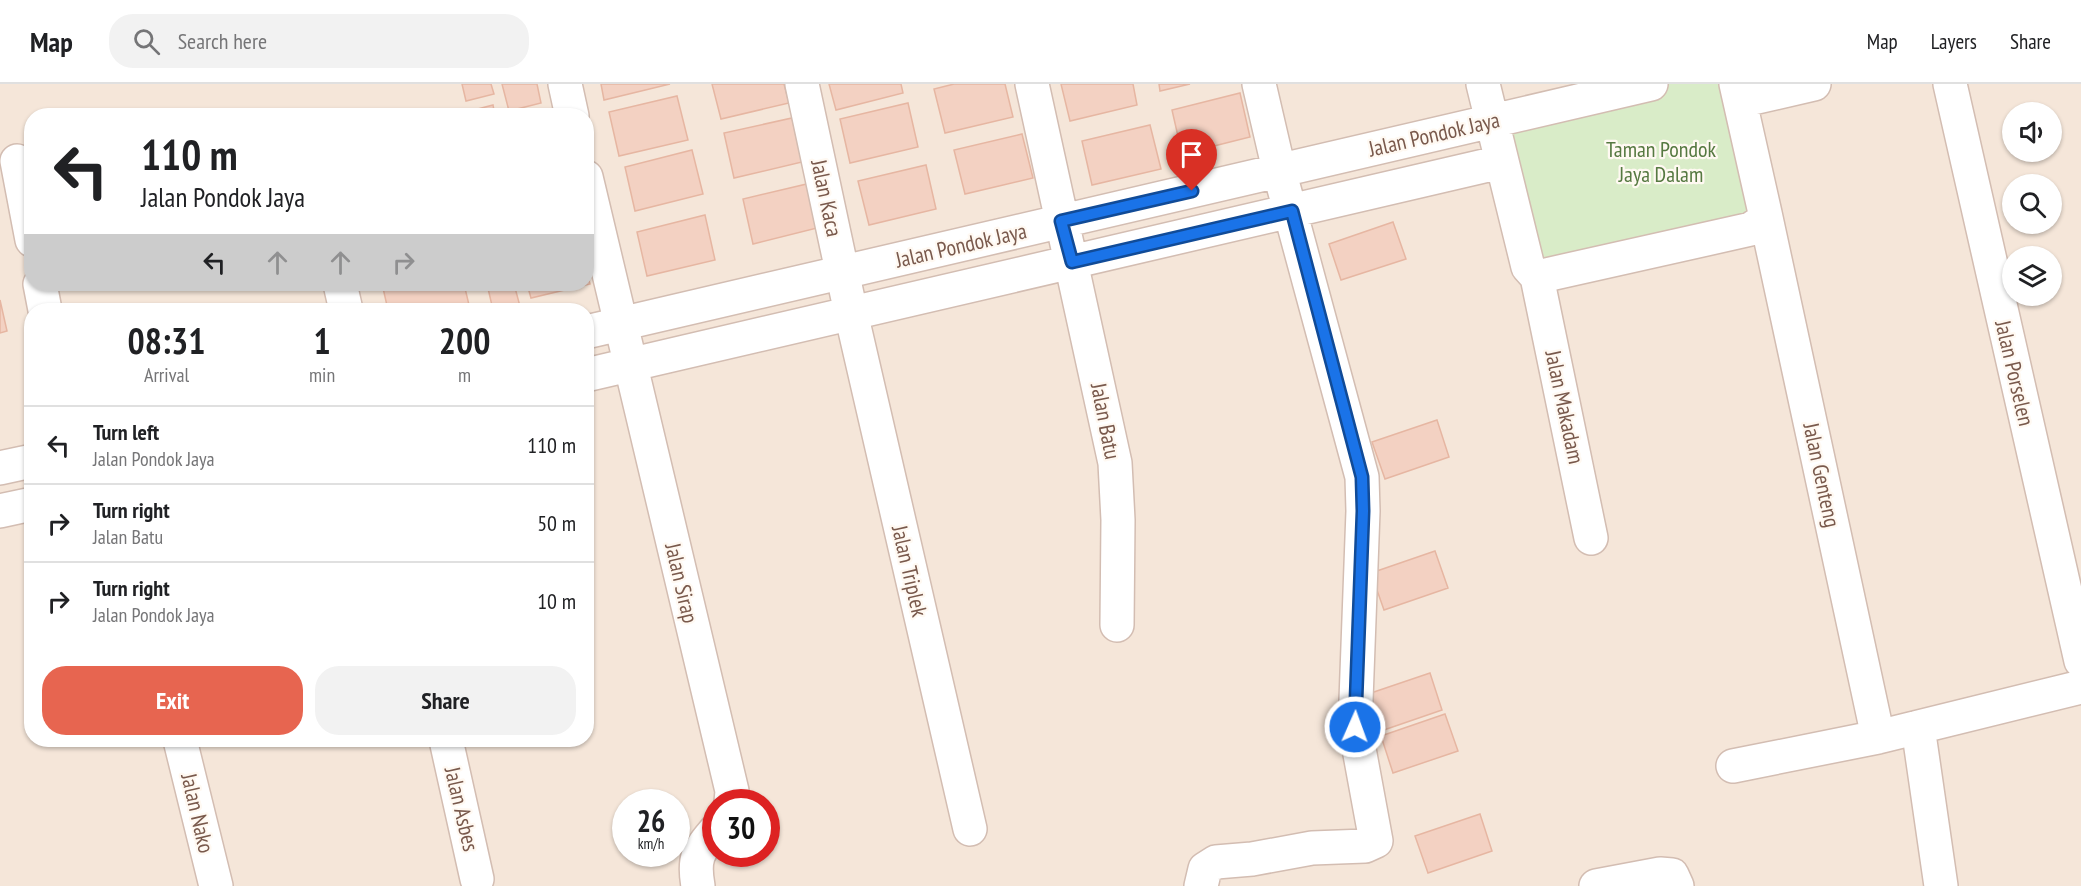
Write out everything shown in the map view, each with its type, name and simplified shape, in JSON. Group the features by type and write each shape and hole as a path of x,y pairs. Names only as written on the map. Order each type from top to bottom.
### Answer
{"street":[{"path":"565,84 570,108"},
{"name":"Jalan Kaca","path":"802,84 851,313"},
{"name":"Jalan Batu","path":"1032,84 1115,463 1118,520 1117,625"},
{"path":"1201,886 1205,868 1216,862 1252,859 1312,848 1365,846 1376,841 1355,727 1363,511 1362,477 1292,211 1279,170 1259,84"},
{"name":"Jalan Makadam","path":"1484,84 1528,267 1537,277 1591,538"},
{"name":"Jalan Pondok Jaya","path":"594,330 1651,84"},
{"path":"1738,93 1814,84"},
{"name":"Jalan Porselen","path":"1950,84 2081,662"},
{"name":"Jalan Genteng","path":"1738,93 1878,737"},
{"path":"17,161 24,198"},
{"name":"Jalan Pondok Jaya","path":"594,373 1501,162"},
{"name":"Jalan Sirap","path":"594,212 732,789"},
{"path":"1537,277 1751,229 1761,222 1765,213"},
{"name":"Jalan Triplek","path":"851,313 970,829"},
{"path":"0,468 24,463"},
{"path":"0,511 24,506"},
{"path":"1733,766 1878,737 2081,687"},
{"path":"1918,727 1941,886"},
{"name":"Jalan Nako","path":"182,747 216,886"},
{"name":"Jalan Asbes","path":"448,747 477,879"},
{"path":"698,886 695,860 702,846"},
{"path":"1596,886 1660,874 1672,875 1677,886"}],"shaded area":[{"path":"0,84 2081,84 2081,886 0,886"}],"green space":[{"name":"Taman Pondok Jaya Dalam","path":"1660,84 1733,84 1763,216 1533,269 1496,126"}],"building":[{"path":"462,84 491,84 494,94 466,101"},
{"path":"502,84 537,84 541,103 521,108 508,108"},
{"path":"601,84 670,84 604,100"},
{"path":"712,84 784,84 789,103 721,119"},
{"path":"829,84 901,84 903,93 836,110"},
{"path":"954,84 1005,84 1013,117 945,133 934,89"},
{"path":"1061,84 1133,84 1137,105 1070,121"},
{"path":"1159,84 1190,84 1160,91"},
{"path":"1240,93 1250,137 1182,154 1172,110"},
{"path":"677,96 688,140 619,156 609,112"},
{"path":"908,103 918,147 850,163 840,119"},
{"path":"792,118 802,162 734,178 724,133"},
{"path":"1150,125 1161,169 1092,185 1082,141"},
{"path":"1022,134 1033,178 965,194 954,150"},
{"path":"692,150 703,194 635,211 625,167"},
{"path":"926,165 936,209 869,225 858,181"},
{"path":"811,183 821,227 753,244 743,199"},
{"path":"705,215 715,260 647,276 637,232"},
{"path":"1393,222 1406,259 1341,280 1329,244"},
{"path":"384,291 466,291 469,303 386,303"},
{"path":"489,291 516,291 519,303 491,303"},
{"path":"529,291 560,291 531,298"},
{"path":"0,300 7,331 0,333"},
{"path":"1437,420 1449,457 1385,479 1372,442"},
{"path":"1435,551 1448,588 1384,610 1371,573"},
{"path":"1430,673 1442,710 1378,732 1365,695"},
{"path":"1445,714 1458,751 1393,773 1381,736"},
{"path":"1480,814 1492,851 1428,873 1415,836"}],"route":[{"path":"1192,191 1061,221 1072,262 1292,211 1362,477 1363,511 1355,727"}]}
